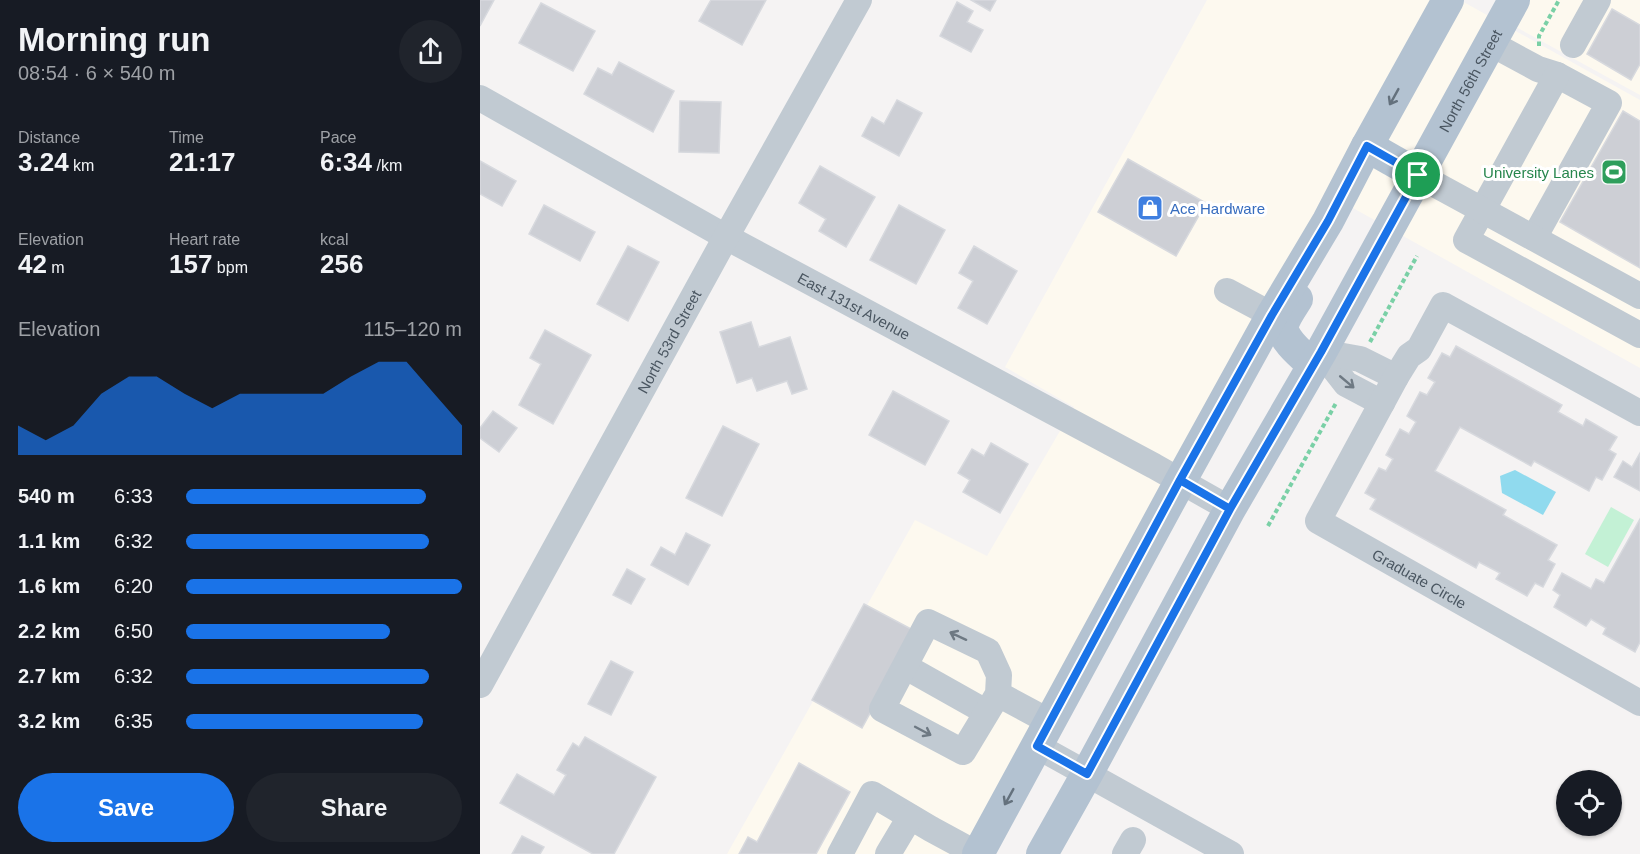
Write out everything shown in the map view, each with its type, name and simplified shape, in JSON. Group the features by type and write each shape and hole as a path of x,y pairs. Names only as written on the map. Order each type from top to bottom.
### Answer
{"main road":[{"path":"977,854 1180,480 1272,315 1328,221 1448,0"},
{"name":"North 56th Street","path":"1042,854 1230,509 1317,359 1514,0"},
{"path":"1367,146 1418,175"},
{"path":"1317,359 1286,338 1282,325 1322,251 1328,221"}],"street":[{"name":"North 53rd Street","path":"480,685 859,0"},
{"path":"1574,45 1598,0"},
{"path":"1490,43 1609,103 1533,238"},
{"path":"1557,75 1466,240 1640,335"},
{"name":"East 131st Avenue","path":"480,98 726,237 1230,509"},
{"path":"1418,175 1640,296"},
{"path":"1227,291 1272,315"},
{"name":"Graduate Circle","path":"1640,413 1443,304 1419,349 1409,356 1396,377 1318,520 1640,703"},
{"path":"1317,359 1360,359 1396,377"},
{"path":"1317,359 1346,384 1382,403"},
{"path":"928,622 988,651 999,675 992,703 963,752 882,709 928,622"},
{"path":"906,667 992,703 1043,734 1087,774 1231,854"},
{"path":"840,854 872,794 977,854"},
{"path":"888,854 910,817"}],"path":[{"path":"1539,47 1539,36 1559,0"}],"shaded area":[{"path":"1207,0 1460,0 1640,100 1640,368 1326,193 963,854 727,854 915,520 987,556 1074,407 1005,367"},
{"path":"1528,0 1640,0 1640,95 1514,26"}],"green space":[{"path":"1611,507 1634,520 1608,567 1585,554"}],"water":[{"path":"1515,470 1556,492 1543,515 1502,493 1500,476"}],"building":[{"path":"480,0 494,0 480,26"},
{"path":"711,0 766,0 742,45 699,21"},
{"path":"971,0 996,0 990,11"},
{"path":"957,2 973,11 967,22 983,30 971,52 940,36"},
{"path":"541,3 595,31 573,71 519,43"},
{"path":"1612,9 1640,25 1640,64 1631,80 1587,54"},
{"path":"619,62 674,91 653,132 584,94 598,68 612,75"},
{"path":"897,100 922,113 899,156 862,136 872,117 884,124"},
{"path":"680,101 721,102 719,153 679,152"},
{"name":"University Lanes","path":"1623,111 1640,121 1640,268 1560,222"},
{"path":"1128,159 1206,203 1176,256 1098,212"},
{"path":"480,161 516,181 502,206 480,194"},
{"path":"820,166 875,197 846,247 819,231 826,219 799,203"},
{"path":"544,205 595,232 580,261 529,234"},
{"path":"899,205 945,230 916,284 870,260"},
{"path":"628,246 659,262 628,321 597,304"},
{"path":"974,246 1017,271 987,324 958,308 973,281 959,273"},
{"path":"751,322 759,347 790,337 807,389 792,394 787,381 757,391 752,378 737,383 720,332"},
{"path":"545,330 591,355 553,424 519,405 541,364 530,358"},
{"path":"1456,346 1562,405 1558,412 1583,426 1586,419 1617,437 1609,450 1616,454 1602,480 1596,477 1589,491 1534,461 1531,466 1460,427 1435,471 1506,510 1503,515 1557,545 1548,560 1555,564 1543,587 1535,583 1527,596 1496,579 1500,573 1479,562 1476,568 1370,509 1376,499 1365,493 1379,468 1386,471 1393,459 1386,455 1400,429 1409,434 1416,422 1407,416 1420,392 1427,395 1435,382 1428,378 1442,353 1450,357"},
{"path":"893,391 949,421 925,465 869,435"},
{"path":"493,411 517,428 499,452 480,438 480,428"},
{"path":"723,426 759,444 722,516 686,498"},
{"path":"991,443 1028,464 1000,513 963,492 970,480 958,473 972,449 984,456"},
{"path":"1640,453 1640,491 1614,477 1623,461 1632,467"},
{"path":"1640,519 1640,642 1635,652 1603,634 1606,628 1591,619 1586,626 1554,607 1560,595 1553,590 1562,573 1591,589 1596,579 1604,583"},
{"path":"686,533 710,545 688,585 651,565 661,547 675,555"},
{"path":"627,569 645,579 631,604 613,595"},
{"path":"864,604 915,631 862,728 812,700"},
{"path":"611,661 633,672 611,715 588,704"},
{"path":"585,737 656,777 614,854 593,854 500,803 517,774 554,795 566,775 557,770 573,743 579,747"},
{"path":"799,763 850,792 816,854 739,854 748,837 757,842"},
{"path":"522,836 544,847 540,854 512,854"}],"place":[{"name":"University Lanes","path":"1614,172"},
{"name":"Ace Hardware","path":"1150,208"}],"route":[{"path":"1418,175 1321,352 1230,509 1180,480 1037,746 1087,774 1230,509 1180,480 1272,315 1328,221 1367,146 1418,175"}]}
